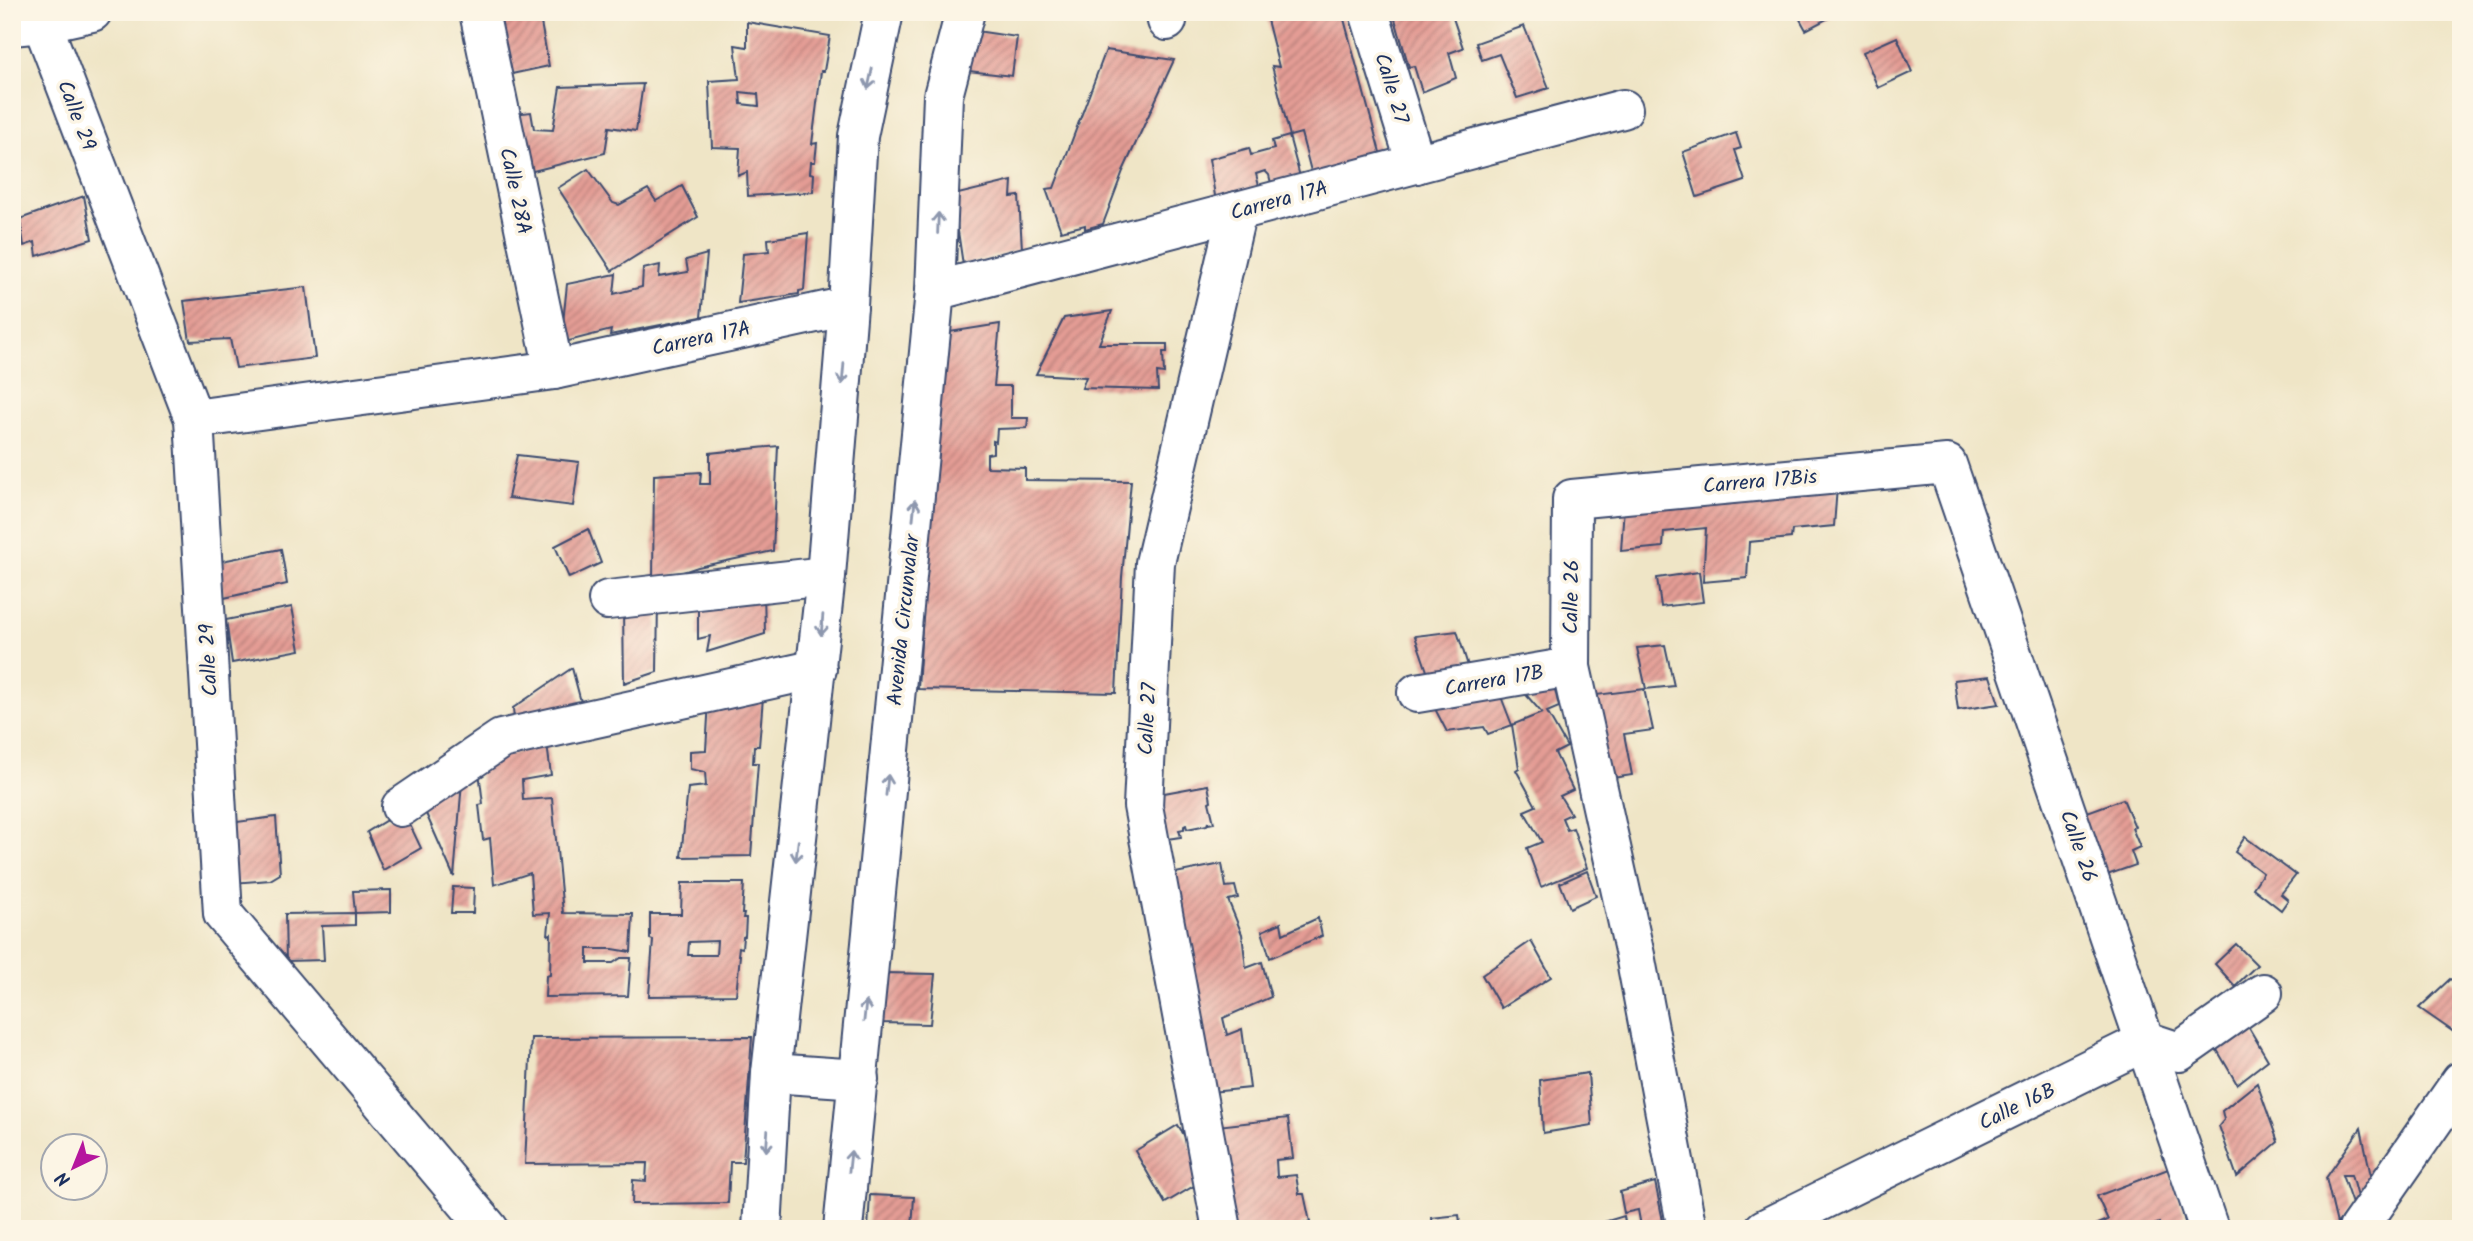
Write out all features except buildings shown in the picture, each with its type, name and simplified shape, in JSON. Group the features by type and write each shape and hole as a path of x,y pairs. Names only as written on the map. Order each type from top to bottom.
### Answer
{"main road":[{"path":"27,25 92,12"},
{"name":"Calle 28A","path":"478,12 554,370"},
{"path":"762,1229 771,1073 826,576 848,306 858,136 884,12"},
{"name":"Avenida Circunvalar","path":"843,1229 935,291 943,96 965,12"},
{"name":"Calle 27","path":"1369,12 1416,164"},
{"name":"Calle 29","path":"27,25 194,419 223,914 489,1229"},
{"name":"Carrera 17A","path":"935,291 1623,109"},
{"name":"Calle 27","path":"1222,1229 1143,806 1155,563 1237,211"},
{"name":"Carrera 17A","path":"194,419 554,370 848,306"},
{"name":"Carrera 17Bis","path":"1572,499 1947,464"},
{"name":"Calle 26","path":"1947,464 2209,1229"},
{"name":"Calle 26","path":"1572,499 1571,667 1635,955 1687,1229"},
{"path":"608,600 826,576"},
{"name":"Carrera 17B","path":"1417,693 1571,667"},
{"path":"401,807 501,739 817,668"},
{"path":"2146,1041 2179,1052 2263,993"},
{"name":"Calle 16B","path":"1764,1229 2146,1041"},
{"path":"771,1073 859,1079"},
{"path":"2358,1229 2461,1081"}]}
